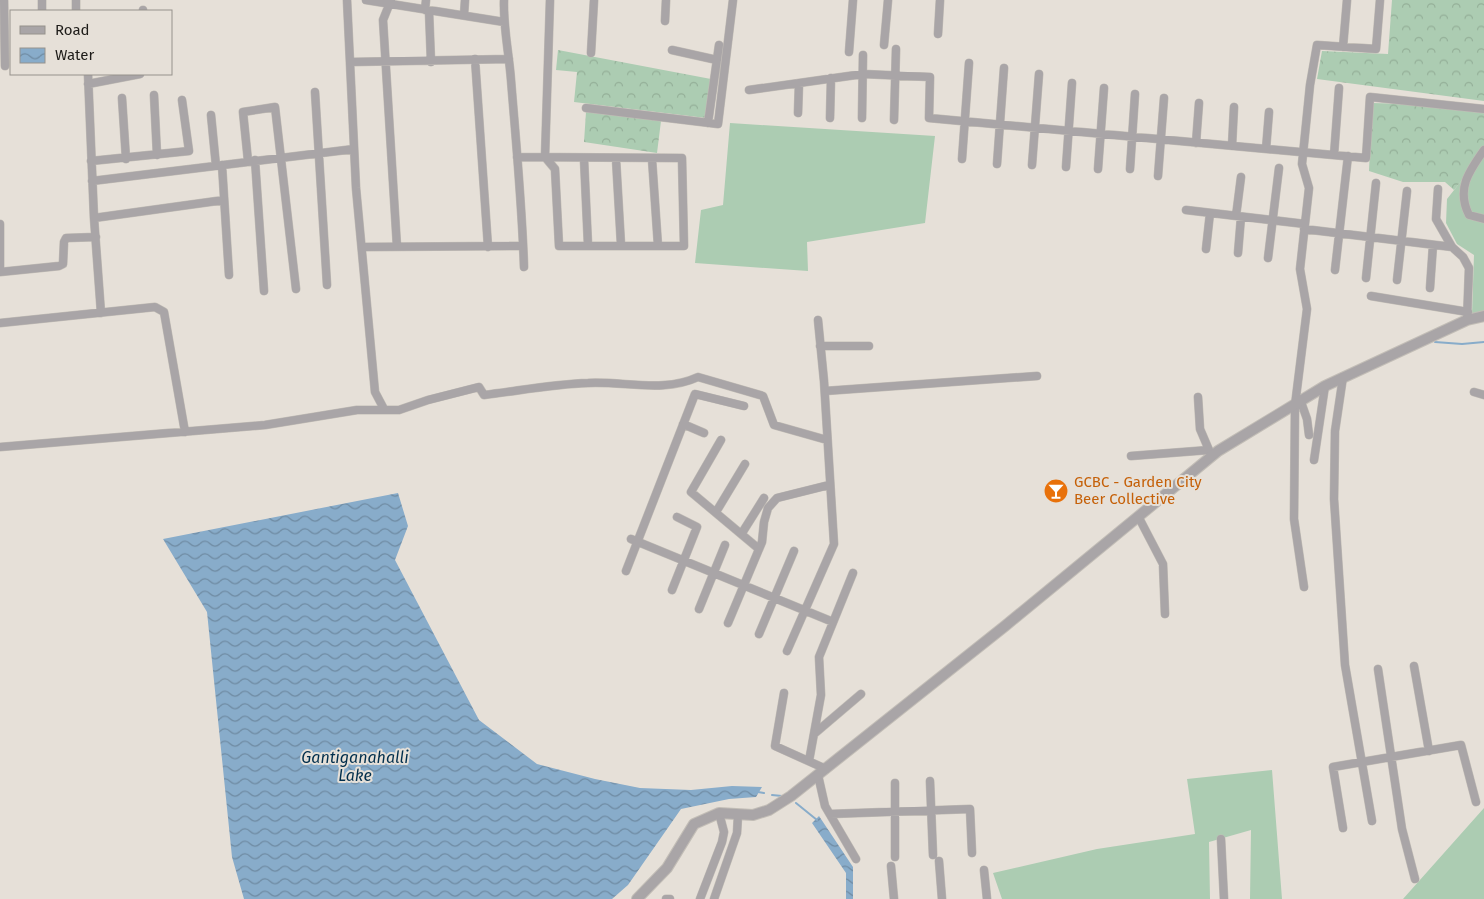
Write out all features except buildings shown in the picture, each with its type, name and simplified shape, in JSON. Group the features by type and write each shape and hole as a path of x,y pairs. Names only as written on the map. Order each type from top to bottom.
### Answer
{"street":[{"path":"4,0 8,24 6,66"},
{"path":"346,0 354,149 375,392 384,409"},
{"path":"366,0 390,2 427,11 504,22"},
{"path":"426,0 431,62"},
{"path":"464,15 465,0"},
{"path":"504,0 504,22 509,59 524,267"},
{"path":"517,158 545,157 652,159 682,158 684,246 559,246 555,169 545,157 550,0"},
{"path":"591,53 594,0"},
{"path":"665,21 666,0"},
{"path":"586,108 718,124 733,0"},
{"path":"849,52 853,0"},
{"path":"884,45 888,0"},
{"path":"938,34 940,0"},
{"path":"1343,47 1347,0"},
{"path":"1304,587 1294,518 1298,404 1308,309 1300,269 1309,188 1302,164 1303,152 1317,45 1376,49 1380,0"},
{"path":"390,2 383,20 397,247"},
{"path":"708,123 719,45"},
{"path":"894,120 896,49"},
{"path":"672,50 717,60"},
{"path":"862,118 863,55"},
{"path":"474,59 488,247"},
{"path":"350,62 431,62 509,59"},
{"path":"962,159 969,63"},
{"path":"997,164 1004,68"},
{"path":"749,90 863,74 930,77 929,118 1366,158 1370,97 1484,109"},
{"path":"1032,165 1040,74"},
{"path":"88,75 94,218 101,313"},
{"path":"88,84 126,75"},
{"path":"830,78 830,118"},
{"path":"798,113 799,83"},
{"path":"1066,167 1072,83"},
{"path":"1098,169 1104,88"},
{"path":"1334,155 1339,88"},
{"path":"315,92 327,285"},
{"path":"154,94 157,154"},
{"path":"1130,170 1135,94"},
{"path":"122,98 126,159"},
{"path":"1158,176 1164,98"},
{"path":"91,161 126,159 190,150 182,100"},
{"path":"1196,143 1199,103"},
{"path":"1232,146 1234,107"},
{"path":"264,290 252,161 243,112 277,108 296,288"},
{"path":"1266,149 1269,112"},
{"path":"211,115 224,200 229,275"},
{"path":"92,181 219,166 282,156 354,149"},
{"path":"1484,150 1463,186 1463,203 1469,215 1484,219"},
{"path":"1335,270 1348,156"},
{"path":"584,159 588,245"},
{"path":"616,159 621,245"},
{"path":"652,159 658,246"},
{"path":"1268,258 1279,168"},
{"path":"1238,253 1241,177"},
{"path":"1366,278 1376,183"},
{"path":"1438,189 1436,219 1452,247 1463,257 1469,268 1468,316"},
{"path":"1398,280 1407,191"},
{"path":"94,218 224,200"},
{"path":"1186,210 1273,220 1339,234 1452,247"},
{"path":"1206,249 1210,213"},
{"path":"0,224 0,272 59,266 64,264 64,242 66,238 96,237"},
{"path":"1430,288 1433,245"},
{"path":"362,247 523,246"},
{"path":"1371,296 1468,316 1484,316"},
{"path":"0,323 155,307 164,312 185,432"},
{"path":"637,899 667,868 694,824 719,814 753,814 769,810 822,772 1013,620 1211,453 1276,414 1298,404 1325,386 1468,316"},
{"path":"787,651 834,544 825,391 818,320"},
{"path":"820,346 869,346"},
{"path":"825,391 1037,376"},
{"path":"0,447 252,427 357,410 399,410 428,400 479,387 484,395 589,382 628,386 684,384 698,377 763,396 774,425 827,440"},
{"path":"1344,378 1335,430 1334,499 1345,665 1372,821"},
{"path":"1314,460 1325,386"},
{"path":"1474,392 1484,395"},
{"path":"626,571 634,541 695,394 744,406"},
{"path":"1198,397 1200,429 1211,453"},
{"path":"1298,404 1307,419 1308,435"},
{"path":"683,424 704,432"},
{"path":"721,440 691,492 759,549"},
{"path":"1131,456 1211,453"},
{"path":"716,512 745,464"},
{"path":"728,624 759,549 768,508 777,498 829,484"},
{"path":"742,533 764,498"},
{"path":"1138,516 1163,564 1165,614"},
{"path":"672,590 697,527 677,518"},
{"path":"634,541 833,622"},
{"path":"699,609 725,545"},
{"path":"759,634 794,551"},
{"path":"809,761 821,695 819,657 853,573"},
{"path":"1414,666 1429,751"},
{"path":"1378,669 1402,829 1415,878"},
{"path":"784,693 775,746 809,761 822,772 826,806 856,859"},
{"path":"814,734 861,694"},
{"path":"1343,828 1333,767 1462,745 1476,802"},
{"path":"930,781 936,858 942,899"},
{"path":"894,784 896,857"},
{"path":"830,814 970,809 972,853"},
{"path":"700,899 722,842 724,832 719,814"},
{"path":"714,899 737,833 738,814"},
{"path":"1221,839 1224,899"},
{"path":"891,866 894,899"},
{"path":"984,870 987,899"}],"green space":[{"path":"1392,0 1484,0 1484,101 1317,79 1322,51 1388,54"},
{"path":"558,50 711,79 706,118 574,102 577,72 556,70"},
{"path":"1372,103 1484,106 1484,148 1471,169 1454,190 1445,182 1403,182 1369,171"},
{"path":"586,112 661,121 657,153 584,142"},
{"path":"730,123 935,136 925,223 807,242 808,271 695,263 701,210 723,205"},
{"path":"1484,152 1484,312 1472,314 1474,255 1457,244 1446,223 1447,199"},
{"path":"1272,770 1282,899 1250,899 1251,830 1209,842 1210,899 1002,899 993,873 1097,849 1195,834 1187,779"},
{"path":"1484,808 1484,899 1403,899"}],"water":[{"name":"Gantiganahalli Lake","path":"398,493 408,526 395,560 479,720 537,764 640,788 691,790 732,786 762,787 756,797 729,799 681,809 628,885 612,899 244,899 232,857 207,612 163,539"},
{"path":"819,816 853,867 853,899 846,899 846,873 812,823"}],"waterway":[{"path":"1435,342 1462,344 1484,342"},
{"path":"758,792 764,793"},
{"path":"772,795 782,796"},
{"path":"796,803 817,820"}],"place":[{"name":"GCBC - Garden City Beer Collective","path":"1056,491"}]}
